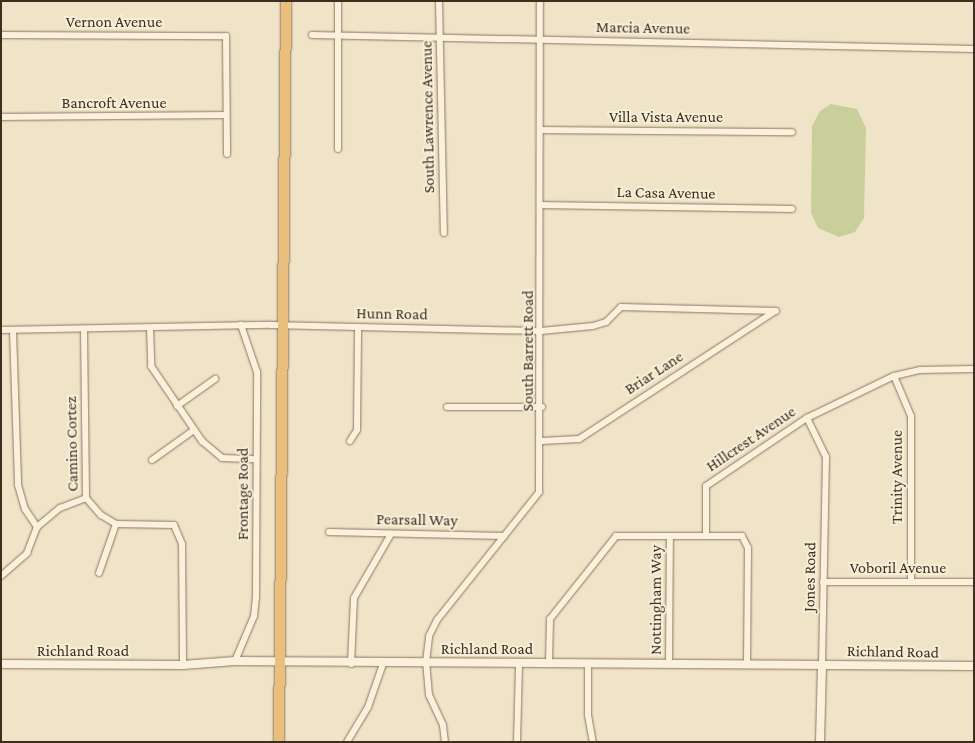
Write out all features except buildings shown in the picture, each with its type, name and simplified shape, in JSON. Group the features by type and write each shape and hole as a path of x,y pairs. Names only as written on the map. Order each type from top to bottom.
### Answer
{"highway":[{"path":"278,742 286,1"}],"street":[{"path":"338,1 338,149"},
{"name":"South Lawrence Avenue","path":"439,1 444,233"},
{"name":"South Barrett Road","path":"445,742 443,725 429,695 426,662 429,636 437,620 504,536 532,506 539,492 542,441 540,1"},
{"name":"Vernon Avenue","path":"1,35 226,36 226,116"},
{"name":"Marcia Avenue","path":"312,35 974,49"},
{"path":"226,116 227,154"},
{"name":"Bancroft Avenue","path":"1,117 226,116"},
{"name":"Villa Vista Avenue","path":"540,130 792,132"},
{"name":"La Casa Avenue","path":"541,205 792,210"},
{"name":"Hunn Road","path":"1,330 282,326 541,331 600,324 621,307 776,311"},
{"name":"Briar Lane","path":"542,441 578,439 776,311"},
{"name":"Frontage Road","path":"235,661 254,616 256,597 257,372 241,326"},
{"path":"350,441 357,430 358,327"},
{"path":"150,328 151,366 194,430 212,452 222,458 256,459"},
{"name":"Camino Cortez","path":"84,330 86,498 101,515 116,524"},
{"path":"13,331 18,485 25,509 37,527"},
{"name":"Hillcrest Avenue","path":"706,536 706,486 807,418 894,376 920,370 974,370"},
{"name":"Trinity Avenue","path":"894,376 912,416 911,582"},
{"path":"177,406 215,379"},
{"path":"447,407 542,407"},
{"name":"Jones Road","path":"807,418 826,457 820,742"},
{"path":"152,460 194,430"},
{"path":"1,576 27,552 37,527 60,508 86,498"},
{"path":"99,573 116,524 174,525 182,544 183,665"},
{"name":"Pearsall Way","path":"329,532 504,536"},
{"path":"351,664 354,598 391,534"},
{"path":"549,663 550,618 616,536 742,536 748,548 747,664"},
{"name":"Nottingham Way","path":"669,664 670,536"},
{"name":"Voboril Avenue","path":"823,582 974,582"},
{"name":"Richland Road","path":"1,664 183,665 235,661 280,661 351,664 426,662 974,666"},
{"path":"517,742 519,663"},
{"path":"588,663 588,715 593,742"},
{"path":"347,742 368,707 383,664"}],"green space":[{"path":"831,104 857,109 866,128 864,218 855,232 839,237 818,228 811,213 812,126 820,111"}]}
